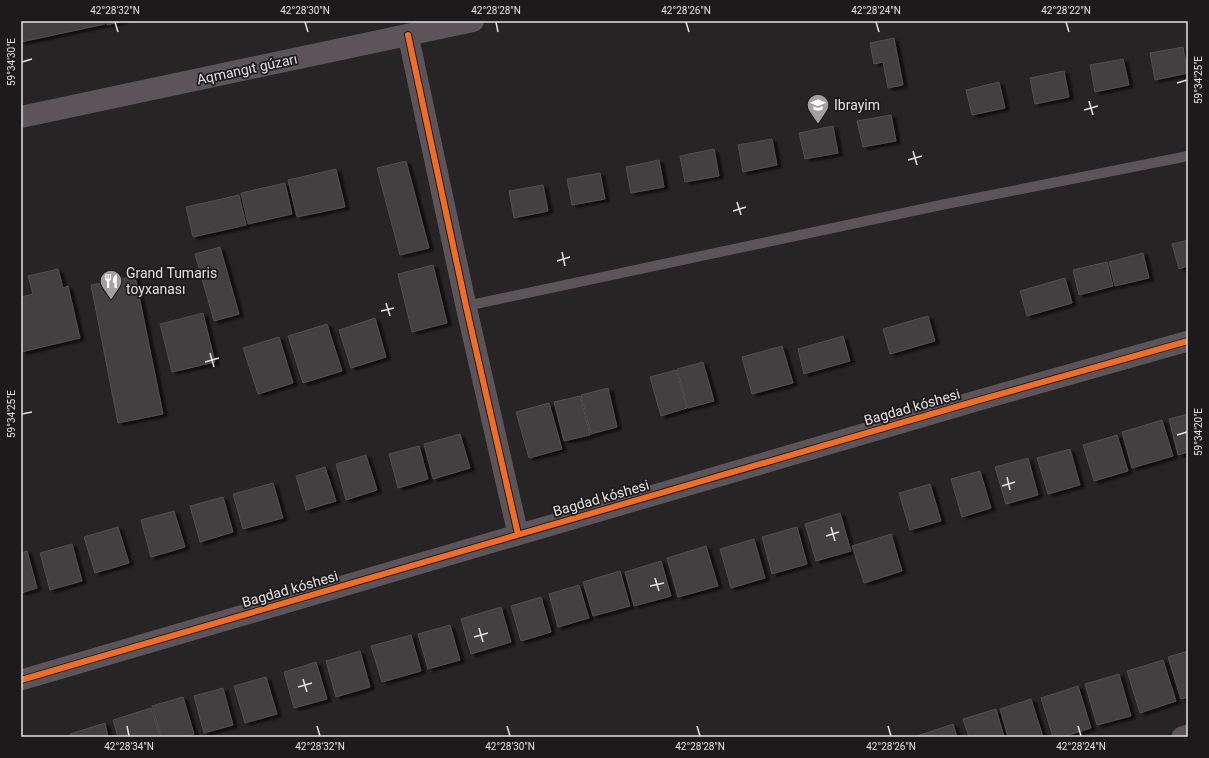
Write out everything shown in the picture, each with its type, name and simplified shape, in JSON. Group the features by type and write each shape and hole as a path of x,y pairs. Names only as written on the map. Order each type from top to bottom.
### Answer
{"street":[{"name":"Aqmangıt gúzarı","path":"21,117 473,21"},
{"path":"408,35 466,306 518,534"},
{"name":"Bagdad kóshesi","path":"21,680 518,534 1188,341"},
{"path":"1182,737 1188,735"}],"lane":[{"path":"466,306 934,206 1188,156"}],"building":[{"path":"21,21 104,21 105,24 21,42"},
{"path":"106,21 124,21 107,25"},
{"path":"894,38 903,85 888,88 883,62 874,64 870,43"},
{"path":"1183,47 1188,73 1155,80 1150,53"},
{"path":"1123,59 1129,85 1095,92 1090,65"},
{"path":"1064,71 1069,97 1035,104 1030,78"},
{"path":"999,82 1005,108 972,115 966,90"},
{"path":"891,115 896,141 863,147 857,121"},
{"path":"833,126 838,153 805,159 799,133"},
{"path":"772,139 777,165 743,172 738,145"},
{"path":"714,149 719,176 685,182 680,156"},
{"path":"659,160 664,187 631,193 626,167"},
{"path":"406,161 429,248 400,255 377,168"},
{"path":"336,169 345,207 297,217 288,180"},
{"path":"600,173 605,199 572,205 567,179"},
{"path":"285,183 292,214 248,224 241,193"},
{"path":"543,185 548,211 514,218 509,191"},
{"path":"239,195 246,225 193,237 186,207"},
{"path":"1188,240 1188,266 1179,269 1172,244"},
{"path":"220,247 239,314 214,321 195,254"},
{"path":"1143,253 1149,278 1115,286 1109,262"},
{"path":"1107,262 1113,286 1079,295 1073,270"},
{"path":"433,265 447,323 412,332 398,274"},
{"path":"58,269 63,288 68,286 80,338 21,352 21,297 33,294 28,276"},
{"path":"135,276 163,414 118,423 91,285"},
{"path":"1065,278 1072,303 1027,316 1020,291"},
{"path":"203,313 215,362 172,372 160,324"},
{"path":"928,316 935,341 890,354 883,329"},
{"path":"375,318 386,357 351,368 339,330"},
{"path":"327,324 342,371 303,383 288,336"},
{"path":"843,336 850,361 804,374 798,349"},
{"path":"279,337 293,383 258,394 243,348"},
{"path":"782,346 793,383 752,394 742,357"},
{"path":"703,362 714,401 688,408 677,369"},
{"path":"676,370 687,408 661,416 650,377"},
{"path":"608,388 617,427 591,434 581,395"},
{"path":"580,396 590,435 564,441 554,402"},
{"path":"549,403 562,449 529,458 516,412"},
{"path":"1188,414 1188,452 1178,455 1169,419"},
{"path":"1162,420 1173,456 1132,468 1122,432"},
{"path":"460,434 470,468 433,479 424,444"},
{"path":"1117,435 1128,471 1094,481 1083,445"},
{"path":"419,446 428,479 398,488 389,454"},
{"path":"1070,449 1080,485 1048,494 1037,458"},
{"path":"366,455 377,490 346,500 336,464"},
{"path":"1028,458 1038,495 1006,504 995,467"},
{"path":"325,467 336,501 306,510 296,476"},
{"path":"980,471 991,508 962,517 951,479"},
{"path":"273,483 283,518 243,529 233,494"},
{"path":"930,484 941,521 910,530 899,493"},
{"path":"223,497 233,532 200,542 190,506"},
{"path":"174,511 185,547 151,557 141,520"},
{"path":"840,513 851,551 816,561 805,524"},
{"path":"118,527 129,563 95,573 84,537"},
{"path":"797,527 807,564 772,574 762,537"},
{"path":"891,534 902,571 864,583 852,546"},
{"path":"754,539 765,578 731,588 720,549"},
{"path":"72,544 82,581 50,590 40,553"},
{"path":"706,546 718,586 678,597 667,558"},
{"path":"27,551 37,588 21,593 21,553"},
{"path":"661,561 671,596 634,606 625,572"},
{"path":"620,571 630,606 593,616 583,582"},
{"path":"579,585 589,618 558,627 549,594"},
{"path":"541,597 551,632 521,641 511,606"},
{"path":"501,607 511,642 471,654 461,619"},
{"path":"450,625 460,660 428,669 418,634"},
{"path":"411,635 421,671 382,682 371,646"},
{"path":"360,651 370,687 336,697 326,661"},
{"path":"1188,651 1188,697 1181,699 1168,657"},
{"path":"1163,660 1176,701 1140,713 1127,671"},
{"path":"316,662 327,699 294,708 284,672"},
{"path":"1119,674 1131,716 1097,725 1085,684"},
{"path":"266,677 277,714 245,723 234,686"},
{"path":"1078,686 1091,728 1062,737 1053,737 1041,698"},
{"path":"223,688 233,725 204,733 194,696"},
{"path":"183,697 194,734 183,737 161,737 152,706"},
{"path":"1031,699 1043,737 1008,737 1000,709"},
{"path":"151,708 160,737 118,737 113,720"},
{"path":"996,709 1004,737 969,737 963,719"},
{"path":"105,723 108,737 70,737 70,734"},
{"path":"953,724 957,737 914,737"}],"cycle path":[{"path":"408,35 466,306 518,534"},
{"path":"21,680 983,399 1188,341"}],"place":[{"name":"Ibrayim","path":"818,124"},
{"name":"Grand Tumaris toyxanası","path":"111,300"}]}
